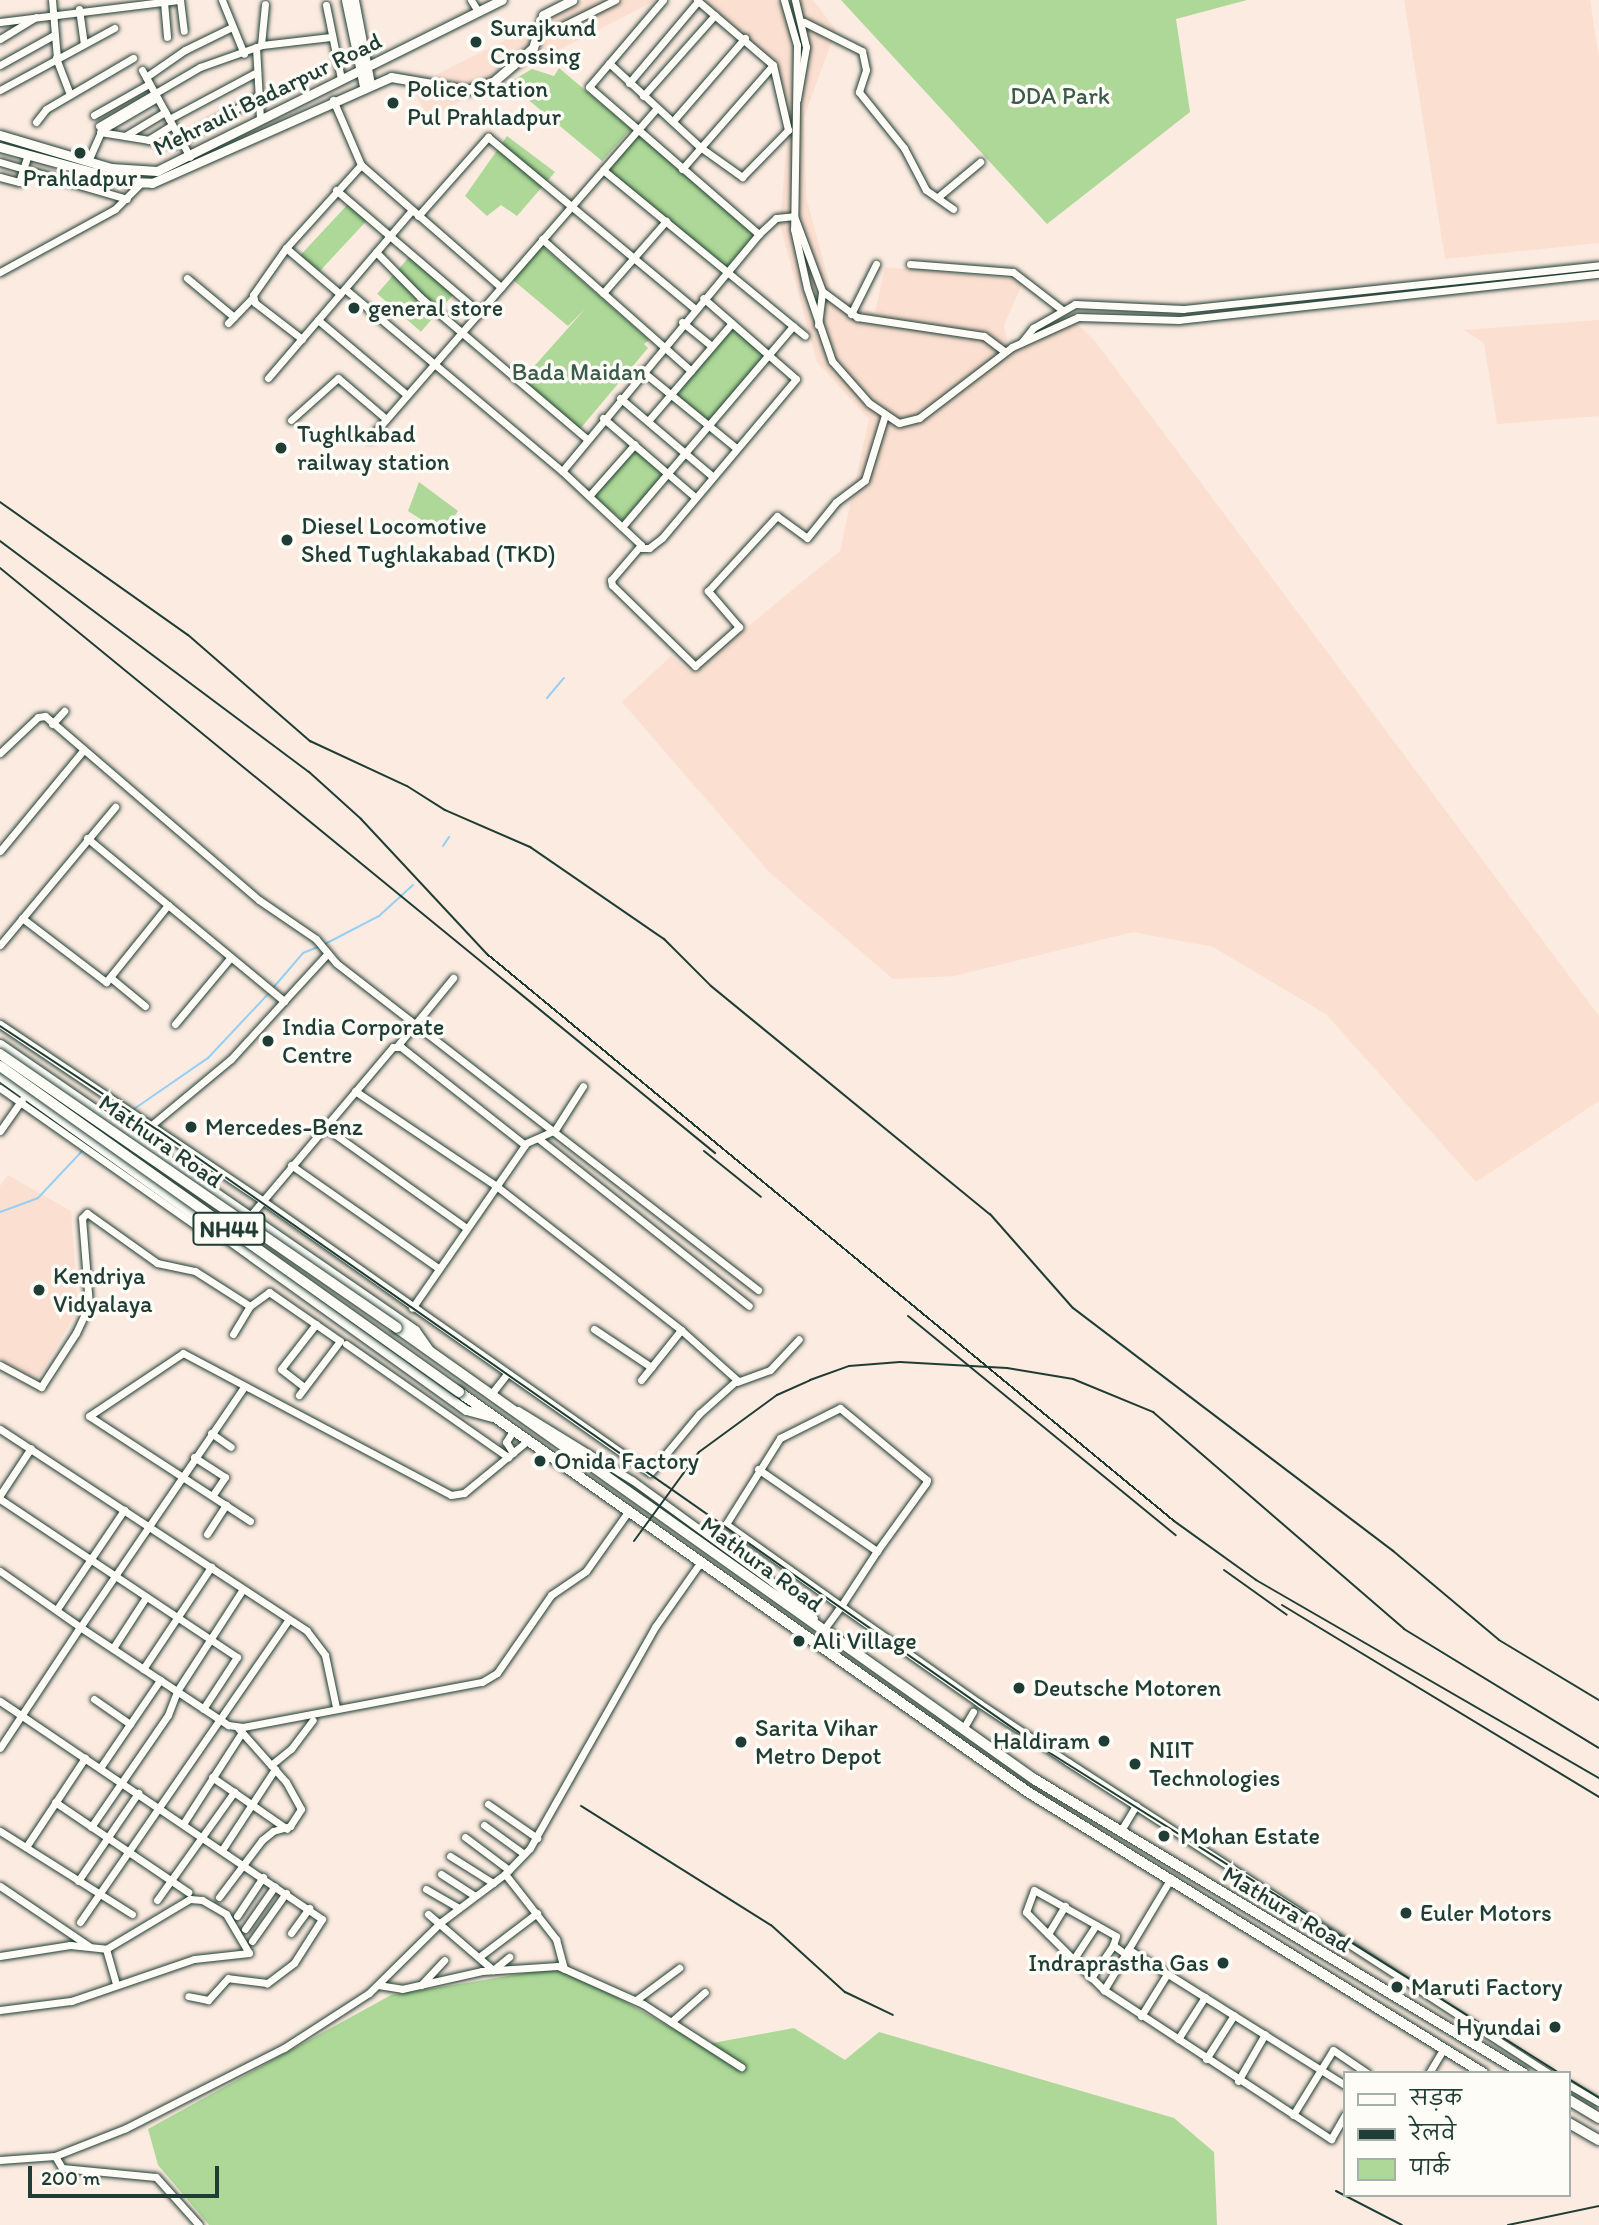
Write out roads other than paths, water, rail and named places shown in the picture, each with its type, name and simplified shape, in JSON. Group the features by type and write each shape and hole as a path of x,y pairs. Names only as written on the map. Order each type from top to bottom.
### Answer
{"highway":[{"name":"Mathura Road","path":"0,1054 492,1393 836,1642 962,1729 1120,1832 1519,2071"},
{"name":"Mathura Road","path":"0,1066 527,1441 1028,1792 1480,2071"},
{"path":"1571,2102 1599,2118"},
{"path":"1571,2124 1599,2140"}],"main road":[{"path":"346,0 367,85"},
{"path":"354,0 363,68"},
{"name":"Mehrauli Badarpur Road","path":"0,135 88,161 137,172 157,171 190,157 260,119 502,0"},
{"name":"Mehrauli Badarpur Road","path":"0,147 142,182 172,176 333,100 391,77 467,90 493,82 533,48 543,15 572,0"},
{"name":"Mathura Road","path":"0,1044 415,1330 429,1350"},
{"name":"Mathura Road","path":"0,1076 466,1410 494,1417"},
{"path":"53,1113 69,1093"}],"street":[{"path":"52,0 57,58 69,94"},
{"path":"0,22 52,12 179,0 184,31"},
{"path":"222,0 244,54"},
{"path":"471,0 478,11"},
{"path":"559,28 615,0"},
{"path":"663,0 589,87 759,234"},
{"path":"609,63 629,83 643,96 700,147 741,177 788,130 774,65 698,0 629,83"},
{"path":"784,0 795,26 796,246 818,326 832,361 884,415 906,424 919,418 1061,309 1093,303 1183,309 1599,265"},
{"path":"795,0 804,22 806,61 797,100"},
{"path":"164,2 167,37"},
{"path":"260,119 258,46 265,4"},
{"path":"326,5 341,79"},
{"path":"79,9 84,43"},
{"path":"0,39 40,14"},
{"path":"643,96 715,15"},
{"path":"804,22 862,51 866,71 859,92 904,148 926,190 953,208"},
{"path":"93,115 185,50 232,27"},
{"path":"0,90 114,28"},
{"path":"0,65 54,35"},
{"path":"88,161 100,129 200,67 244,54 258,46 331,37"},
{"path":"673,121 745,38"},
{"path":"36,122 46,109 133,58"},
{"path":"682,169 774,65"},
{"path":"125,137 169,119 257,72"},
{"path":"146,77 190,157"},
{"path":"100,129 148,141 181,141 259,96"},
{"path":"333,100 361,165 501,286"},
{"path":"370,438 465,332 572,203 657,108"},
{"path":"148,141 169,119"},
{"path":"268,378 376,252 488,138 572,203 694,308"},
{"path":"0,177 19,182 27,155"},
{"path":"0,162 127,199"},
{"path":"939,197 980,162"},
{"path":"187,278 231,320 252,298 286,248 361,165"},
{"path":"603,170 805,336"},
{"path":"0,272 82,229 127,199 142,182"},
{"path":"336,190 480,313"},
{"path":"562,471 682,322 759,234 776,218 794,216"},
{"path":"794,216 822,291 818,326"},
{"path":"603,293 666,221"},
{"path":"542,239 691,371"},
{"path":"286,248 436,364 562,471 641,548 649,548 662,538 796,379 703,298"},
{"path":"376,252 420,297 465,332 587,439"},
{"path":"852,314 876,264"},
{"path":"910,264 1013,272 1061,309"},
{"path":"1021,342 1078,317 1175,320 1599,274"},
{"path":"822,291 852,314 875,323 984,336 1005,352"},
{"path":"252,298 302,339"},
{"path":"318,320 407,395"},
{"path":"682,322 712,346"},
{"path":"648,421 732,323"},
{"path":"622,527 670,474 793,326"},
{"path":"642,371 736,448"},
{"path":"291,420 338,378 386,419"},
{"path":"620,398 712,476"},
{"path":"641,548 611,583 695,666 739,627 708,591 777,516 808,537 828,510 867,477 884,415"},
{"path":"603,418 695,497"},
{"path":"589,496 635,444"},
{"path":"52,724 64,711"},
{"path":"0,752 38,717 45,716 82,752 286,921 758,1290"},
{"path":"0,851 82,752"},
{"path":"0,945 115,807"},
{"path":"87,838 281,999"},
{"path":"22,918 102,982 111,978 168,905"},
{"path":"149,1127 231,1059 323,948"},
{"path":"175,1024 231,957"},
{"path":"111,978 145,1006"},
{"path":"250,1216 323,1126 416,1025 453,978"},
{"path":"0,1036 3,1026 149,1127 262,1200 412,1308 650,1472 699,1414 737,1382 770,1370 799,1339"},
{"path":"398,1045 524,1144"},
{"path":"412,1308 524,1144 555,1130 583,1086"},
{"path":"0,1088 80,1140 93,1144"},
{"path":"355,1091 495,1185 681,1330 737,1382"},
{"path":"0,1131 27,1094"},
{"path":"323,1126 465,1227"},
{"path":"539,1139 749,1306"},
{"path":"291,1165 438,1268"},
{"path":"0,1365 41,1387 82,1322 89,1305 82,1223 88,1213 157,1263 195,1271 250,1306"},
{"path":"233,1334 250,1306 269,1292 340,1340 302,1391 281,1369 316,1324"},
{"path":"594,1329 651,1367"},
{"path":"641,1380 681,1330"},
{"path":"346,1344 511,1455"},
{"path":"250,1521 89,1416 183,1353 451,1494 464,1493 527,1441"},
{"path":"492,1393 507,1374"},
{"path":"0,1748 194,1457 244,1387"},
{"path":"823,1630 841,1606 927,1480 843,1409 784,1434 758,1469 726,1524 841,1606 1136,1805 1545,2071"},
{"path":"0,1429 307,1631 325,1654 336,1707"},
{"path":"511,1455 506,1442 513,1431"},
{"path":"211,1433 231,1447"},
{"path":"31,1448 0,1497 239,1660 203,1709"},
{"path":"194,1457 225,1477 212,1496"},
{"path":"758,1469 877,1551"},
{"path":"207,1534 226,1505"},
{"path":"57,1609 124,1510"},
{"path":"183,1824 239,1730 336,1707 489,1679 548,1598 586,1571 628,1512"},
{"path":"0,2160 55,2156 126,2128 284,2048 378,1985 441,1922 507,1872 537,1838 655,1627 700,1563"},
{"path":"144,1669 211,1567"},
{"path":"0,1571 177,1692 239,1730 273,1767 301,1809 286,1829 270,1833 241,1863 219,1897"},
{"path":"91,1827 168,1715 177,1692 243,1590"},
{"path":"113,1648 146,1597"},
{"path":"80,1923 288,1621"},
{"path":"100,1769 160,1680"},
{"path":"94,1699 130,1724"},
{"path":"0,1701 322,1919 322,1925 295,1963 267,1983 228,1978 208,2000 188,1996"},
{"path":"962,1729 973,1712"},
{"path":"222,1850 273,1767 313,1720"},
{"path":"26,1847 85,1758"},
{"path":"212,1777 286,1829"},
{"path":"157,1900 200,1835 233,1792"},
{"path":"78,1881 138,1793"},
{"path":"55,1802 188,1892"},
{"path":"488,1804 537,1838"},
{"path":"1120,1832 1136,1805"},
{"path":"484,1825 524,1854"},
{"path":"0,1831 99,1895 132,1913"},
{"path":"465,1837 507,1872 560,1947 564,1969"},
{"path":"450,1856 493,1883"},
{"path":"441,1874 475,1896"},
{"path":"237,1916 263,1877"},
{"path":"1104,1990 1171,1878"},
{"path":"0,1886 90,1947"},
{"path":"245,1928 275,1886"},
{"path":"426,1889 459,1908"},
{"path":"1091,1978 1117,1937 1034,1890 1026,1912 1073,1960 1091,1978 1104,1990 1238,2081 1331,2138 1344,2117"},
{"path":"252,1941 286,1893"},
{"path":"0,1956 70,1945 106,1950 183,1903 196,1899 226,1914 249,1950 246,1956 194,1959 71,2001 0,2010"},
{"path":"1048,1934 1065,1906"},
{"path":"291,1933 309,1909"},
{"path":"479,1957 537,1913"},
{"path":"428,1914 441,1922 493,1969"},
{"path":"1073,1960 1096,1925"},
{"path":"1113,1945 1167,1974 1344,2084"},
{"path":"106,1950 116,1984"},
{"path":"493,1969 509,1957"},
{"path":"421,1985 444,1960"},
{"path":"378,1985 391,1990 493,1969 550,1965 636,2000 741,2067"},
{"path":"636,2000 680,1968"},
{"path":"1141,2016 1167,1974"},
{"path":"671,2022 705,1992"},
{"path":"1178,2039 1205,1997"},
{"path":"1206,2059 1234,2015"},
{"path":"1238,2081 1265,2034"},
{"path":"1430,2071 1444,2048"},
{"path":"1293,2115 1333,2050 1364,2071"},
{"path":"1571,2086 1599,2102"},
{"path":"55,2156 62,2168 156,2177 199,2225"}],"waterway":[{"path":"547,698 564,678"},
{"path":"443,846 449,837"},
{"path":"325,944 379,916 413,885"},
{"path":"273,988 303,953 320,946"},
{"path":"134,1109 208,1058 269,993"},
{"path":"116,1121 127,1114"},
{"path":"0,1212 38,1198 83,1150"}],"railway":[{"path":"0,502 188,635 310,741 407,786 445,810 530,847 664,939 711,986 990,1214 1073,1308 1393,1551 1499,1640 1599,1700"},
{"path":"0,541 309,772 361,819 487,954 1174,1521 1256,1580 1599,1778"},
{"path":"0,568 715,1153"},
{"path":"0,1026 158,1130 1034,1743 1556,2071"},
{"path":"704,1151 761,1197"},
{"path":"908,1316 1176,1535"},
{"path":"634,1541 699,1452 777,1395 810,1380 849,1366 900,1362 1007,1368 1073,1379 1153,1412 1404,1629 1599,1748"},
{"path":"1224,1570 1287,1615"},
{"path":"1282,1605 1599,1797"},
{"path":"581,1806 771,1925 845,1992 893,2015"},
{"path":"1571,2080 1599,2098"},
{"path":"1336,2191 1344,2195"},
{"path":"1348,2197 1402,2225"},
{"path":"1508,2225 1599,2206"}],"place":[{"name":"Surajkund Crossing","path":"476,42"},
{"name":"Police Station Pul Prahladpur","path":"393,103"},
{"name":"Prahladpur","path":"80,153"},
{"name":"general store","path":"354,308"},
{"name":"Tughlkabad railway station","path":"281,448"},
{"name":"Diesel Locomotive Shed Tughlakabad (TKD)","path":"287,540"},
{"name":"India Corporate Centre","path":"268,1041"},
{"name":"Mercedes-Benz","path":"191,1127"},
{"name":"Kendriya Vidyalaya","path":"39,1290"},
{"name":"Onida Factory","path":"540,1461"},
{"name":"Ali Village","path":"799,1641"},
{"name":"Deutsche Motoren","path":"1019,1688"},
{"name":"Haldiram","path":"1104,1741"},
{"name":"Sarita Vihar Metro Depot","path":"741,1742"},
{"name":"NIIT Technologies","path":"1135,1764"},
{"name":"Mohan Estate","path":"1164,1836"},
{"name":"Euler Motors","path":"1406,1913"},
{"name":"Indraprastha Gas","path":"1223,1963"},
{"name":"Maruti Factory","path":"1397,1987"},
{"name":"Hyundai","path":"1555,2027"}],"park label":[{"name":"DDA Park","path":"1060,96"},
{"name":"Bada Maidan","path":"579,372"}]}
